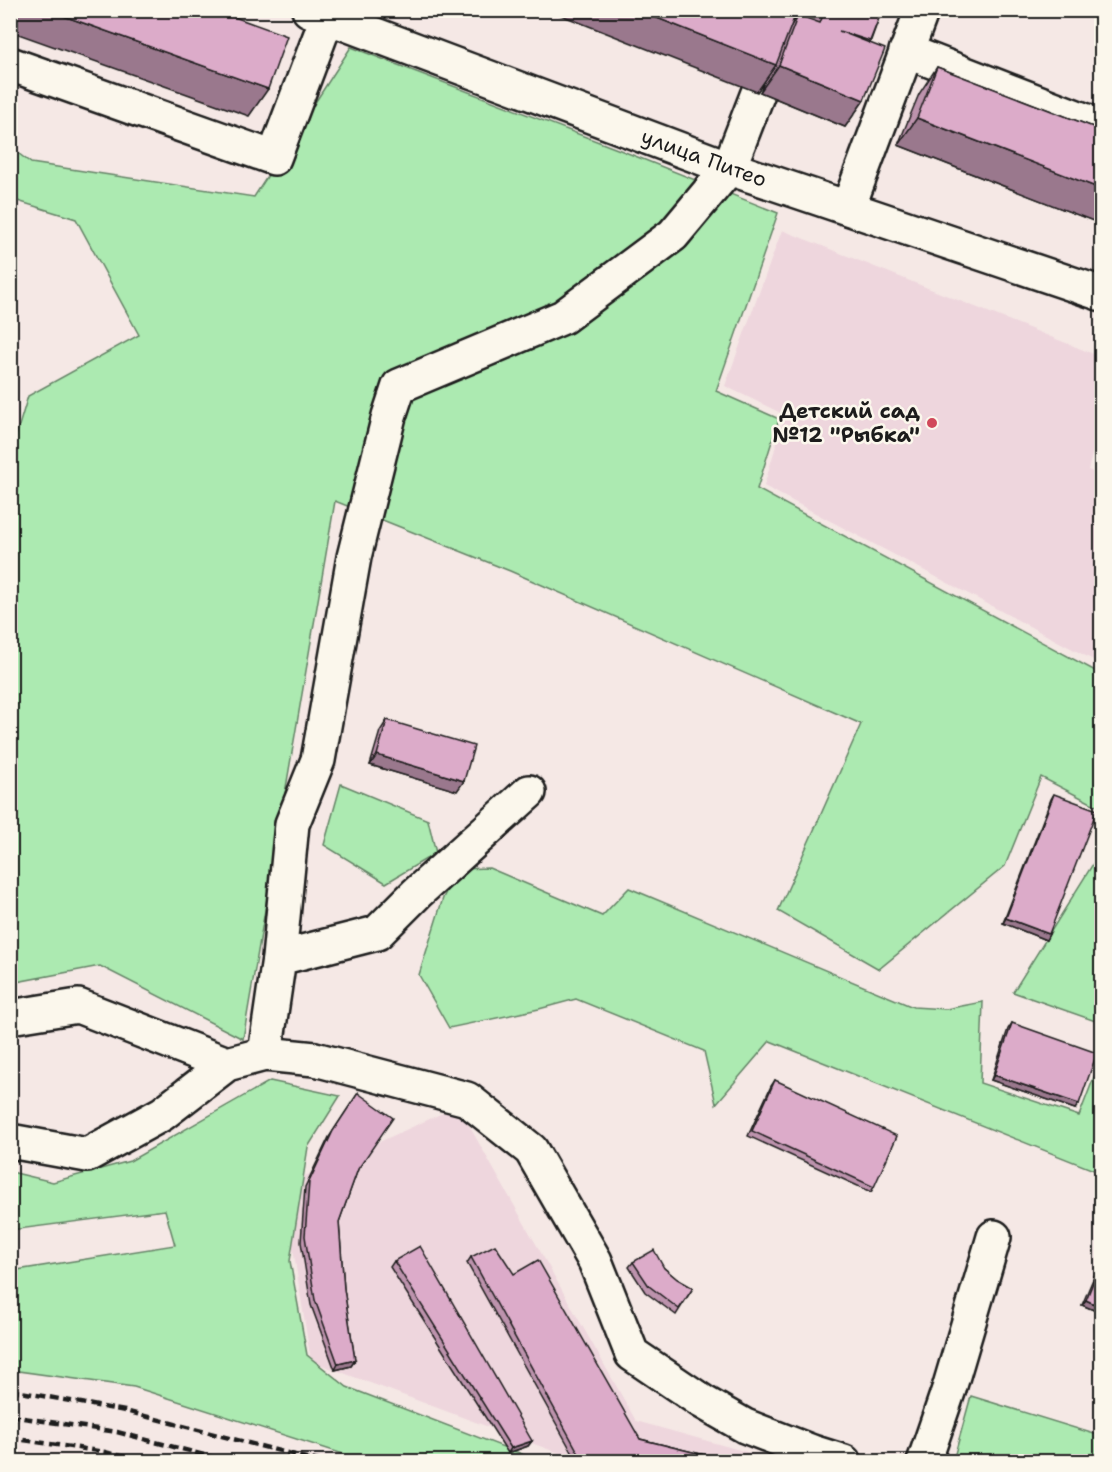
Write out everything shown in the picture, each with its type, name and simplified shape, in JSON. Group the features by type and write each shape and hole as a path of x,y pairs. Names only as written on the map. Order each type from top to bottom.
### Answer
{"street":[{"path":"265,1054 279,958 292,824 318,760 354,557 389,416 399,386 563,317 673,235 729,168 790,10"},
{"path":"848,208 922,10"},
{"path":"10,64 274,158 322,12"},
{"name":"улица Питео","path":"322,12 729,168 1101,294"},
{"path":"906,51 1101,127"},
{"path":"279,958 377,933 417,893 529,792"},
{"path":"10,1017 78,1006 226,1064"},
{"path":"10,1141 87,1155 162,1114 226,1064 265,1054 315,1059 467,1099 531,1150 595,1261 632,1353 703,1402 745,1426 812,1452 844,1461"},
{"path":"924,1461 949,1389 993,1237"}],"shaded area":[{"path":"782,230 1101,357 1101,421 1088,470 1101,475 1101,664 764,486 785,415 725,386"},
{"path":"458,1106 636,1421 779,1461 580,1461 311,1361 283,1186"}],"green space":[{"path":"351,47 778,213 716,391 779,419 757,489 1101,674 1101,808 1041,777 1005,866 879,969 778,911 861,724 510,571 335,501 243,1039 100,966 11,983 11,452 28,396 139,335 76,219 11,199 10,147 31,163 254,197"},
{"path":"341,784 428,820 436,853 386,883 324,845"},
{"path":"1101,851 1101,1023 1013,992"},
{"path":"489,868 602,916 629,888 913,1007 946,1009 983,1002 980,1083 1079,1116 1101,1059 1101,1173 770,1041 716,1104 704,1051 576,999 449,1028 419,975 443,898 458,869"},
{"path":"270,1081 340,1096 308,1147 290,1261 307,1355 347,1387 540,1461 365,1461 134,1387 11,1370 11,1271 175,1245 165,1210 11,1230 11,1172 53,1182 130,1161"},
{"path":"971,1396 1101,1436 1101,1461 953,1461"}],"building":[{"path":"47,10 215,10 287,36 268,89"},
{"path":"637,10 788,10 796,13 776,65"},
{"path":"825,10 882,10 870,41 839,31 885,49 864,100 779,65 798,15 820,23"},
{"path":"937,67 1101,130 1101,189 917,118"},
{"path":"387,720 474,746 464,781 377,755"},
{"path":"1054,794 1097,810 1049,934 1006,918"},
{"path":"1012,1023 1097,1053 1079,1104 994,1075"},
{"path":"775,1080 897,1136 874,1187 752,1131"},
{"path":"358,1093 393,1118 358,1169 339,1222 344,1289 355,1360 338,1364 315,1300 305,1236 309,1182 333,1131"},
{"path":"495,1245 514,1274 538,1260 640,1439 729,1461 583,1461 471,1257"},
{"path":"420,1246 532,1441 511,1448 394,1261"},
{"path":"654,1250 664,1268 693,1288 679,1309 649,1286 633,1262"},
{"path":"1101,1263 1101,1307 1086,1300"}],"railway":[{"path":"10,1390 125,1411 322,1462"},
{"path":"10,1416 117,1432 231,1462"},
{"path":"10,1438 105,1452 143,1462"}],"place":[{"name":"Детский сад №12 \"Рыбка\"","path":"932,423"}]}
